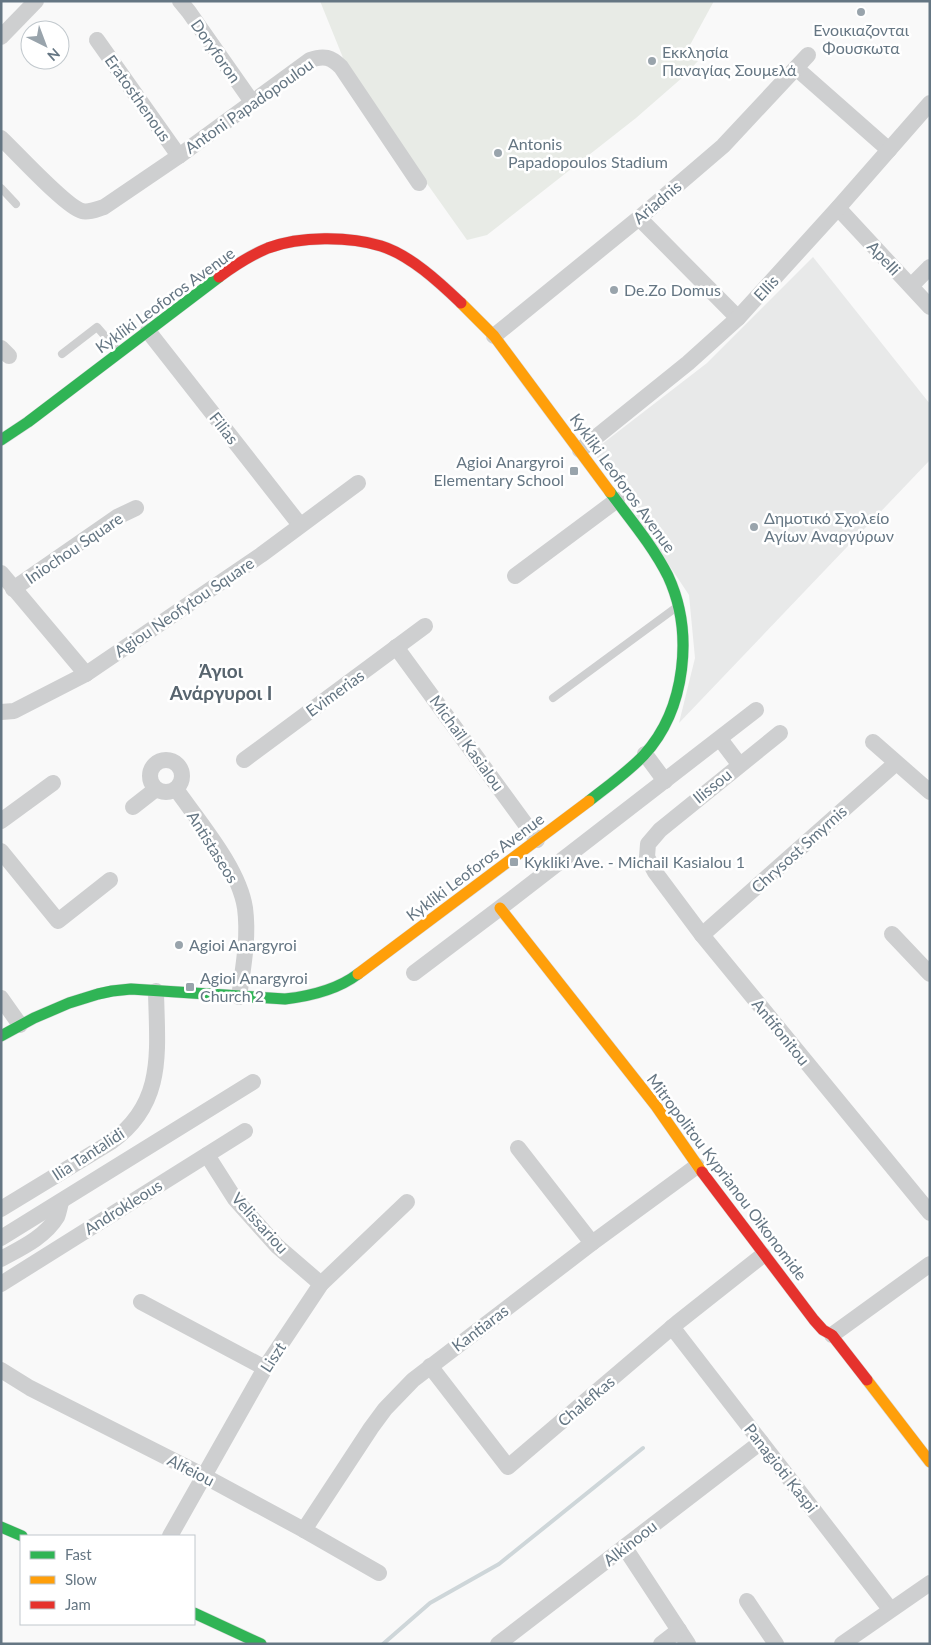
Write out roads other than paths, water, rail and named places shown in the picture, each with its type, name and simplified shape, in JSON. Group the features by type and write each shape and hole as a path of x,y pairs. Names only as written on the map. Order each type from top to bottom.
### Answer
{"street":[{"path":"1,37 36,1"},
{"name":"Doryforon","path":"190,5 252,102"},
{"name":"Eratosthenous","path":"97,40 179,156"},
{"name":"Ariadnis","path":"494,336 639,218 723,146 808,55"},
{"name":"Antoni Papadopoulou","path":"1,138 64,200 82,211 90,212 104,207 179,156 310,60 327,57 334,60 341,67 419,183"},
{"path":"796,68 889,150"},
{"name":"Ellis","path":"580,450 688,363 738,318 930,103"},
{"name":"Apelli","path":"838,208 930,307"},
{"path":"639,218 738,318"},
{"name":"Kykliki Leoforos Avenue","path":"1,440 232,268 269,248 308,238 346,239 382,246 413,262 440,283 494,336 617,500 660,561 673,589 683,638 682,671 671,712 645,754 627,771 537,840 349,980 325,992 286,999 131,990 94,994 20,1025 1,1036"},
{"path":"911,286 930,266"},
{"name":"Filias","path":"148,331 300,525"},
{"name":"Agiou Neofytou Square","path":"1,712 14,711 86,674 261,555 358,484"},
{"path":"515,576 617,500"},
{"name":"Iniochou Square","path":"13,589 117,518 136,508"},
{"path":"1,573 86,674"},
{"name":"Evimerias","path":"244,760 425,626"},
{"name":"Michaïl Kasialou","path":"396,647 537,840"},
{"path":"414,973 756,710"},
{"name":"Ilissou","path":"648,844 660,830 780,733"},
{"path":"720,739 740,764"},
{"path":"873,742 930,792"},
{"path":"645,754 665,781"},
{"path":"166,760 177,764 182,774 180,785 176,789 166,792 156,789 152,785 150,774 156,764 166,760"},
{"name":"Chrysost Smyrnis","path":"702,934 896,763"},
{"path":"1,821 53,783"},
{"path":"133,807 156,789"},
{"name":"Antistaseos","path":"176,789 228,865 241,892 245,908 246,927 239,997"},
{"name":"Antifonitou","path":"648,844 646,858 654,872 702,934 930,1213"},
{"path":"1,851 58,921 110,880"},
{"name":"Mitropolitou Kyprianou Oikonomide","path":"500,908 656,1106 697,1166 763,1255 814,1320 823,1330 832,1334 930,1462"},
{"path":"892,934 930,974"},
{"name":"Ilia Tantalidi","path":"1,1209 111,1142 122,1134 139,1115 154,1081 157,1052 156,991"},
{"path":"1,998 20,1025"},
{"path":"1,1238 253,1082"},
{"name":"Androkleous","path":"1,1284 245,1131"},
{"path":"518,1148 592,1243"},
{"name":"Velissariou","path":"207,1155 235,1199 277,1246 321,1284"},
{"name":"Kantiaras","path":"304,1530 385,1409 413,1380 592,1243 697,1166"},
{"path":"1,1259 28,1244 46,1230 58,1216 62,1202"},
{"name":"Liszt","path":"171,1535 265,1368 321,1284 407,1202"},
{"path":"46,1230 54,1250"},
{"name":"Chalefkas","path":"430,1366 508,1467 672,1327 763,1255"},
{"path":"832,1334 930,1264"},
{"path":"141,1302 265,1368"},
{"name":"Panagioti Kaspi","path":"672,1327 890,1610"},
{"name":"Alfeiou","path":"1,1370 30,1388 204,1476 379,1573"},
{"name":"Alkinoou","path":"498,1644 761,1442"},
{"path":"1,1527 20,1535"},
{"path":"625,1548 683,1637 661,1644"},
{"path":"842,1644 930,1583"},
{"path":"746,1601 776,1644"},
{"path":"195,1613 261,1644"}],"lane":[{"path":"1,188 16,204"},
{"path":"62,354 97,327 119,353"},
{"path":"553,698 678,606"}],"waterway":[{"path":"383,1644 430,1603 499,1564 643,1448"}],"place":[{"name":"Ενοικιαζονται Φουσκωτα","path":"861,12"},
{"name":"Εκκλησία Παναγίας Σουμελά","path":"652,61"},
{"name":"Antonis Papadopoulos Stadium","path":"498,153"},
{"name":"De.Zo Domus","path":"614,290"},
{"name":"Agioi Anargyroi Elementary School","path":"574,471"},
{"name":"Δημοτικό Σχολείο Αγίων Αναργύρων","path":"754,527"},
{"name":"Kykliki Ave. - Michail Kasialou 1","path":"514,862"},
{"name":"Agioi Anargyroi","path":"179,945"},
{"name":"Agioi Anargyroi Church 2","path":"190,987"}],"district":[{"name":"Άγιοι Ανάργυροι Ι","path":"221,682"}]}
